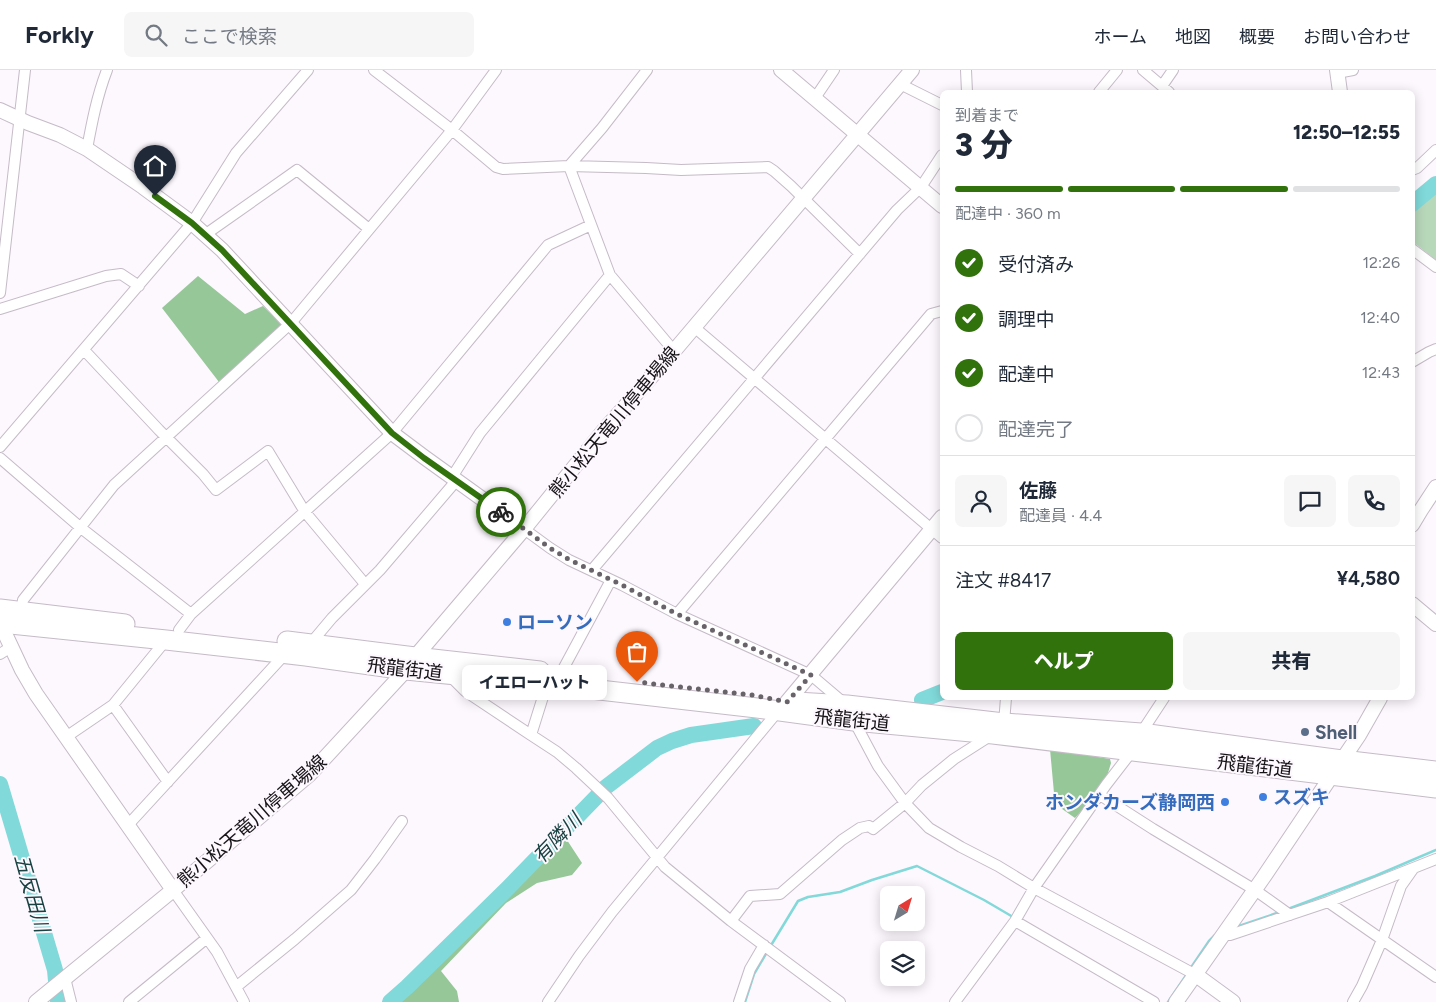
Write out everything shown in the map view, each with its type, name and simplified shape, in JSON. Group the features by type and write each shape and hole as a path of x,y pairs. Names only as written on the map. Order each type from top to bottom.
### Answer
{"highway":[{"name":"飛龍街道","path":"0,609 286,654 752,695 783,706 999,728 1133,750 1337,768 1436,771"},
{"name":"飛龍街道","path":"0,623 311,643 410,664 449,675 554,678"},
{"name":"飛龍街道","path":"999,728 1141,733 1337,768 1436,788"}],"street":[{"path":"0,292 25,70"},
{"path":"87,149 94,112 107,70"},
{"path":"0,447 192,223 236,153 308,70"},
{"path":"374,70 452,130 496,168 569,166 681,170 768,167 804,198 860,254"},
{"path":"21,611 23,600 114,486 291,323 452,130 496,70"},
{"path":"569,166 602,128 647,70"},
{"path":"780,70 940,204"},
{"path":"815,98 834,70"},
{"name":"熊小松天竜川停車場線","path":"42,998 309,775 410,664 605,430 912,70"},
{"path":"966,70 966,90"},
{"path":"1101,90 1117,70"},
{"path":"1143,70 1166,89 1173,70"},
{"path":"1340,90 1337,72 1353,70"},
{"path":"900,84 940,104"},
{"path":"0,110 28,124 60,135 87,149 143,187 206,234 392,433 556,552 677,614 811,675 851,713 878,766 905,803 929,828 1034,888 1196,975 1233,1002"},
{"path":"1415,169 1436,150"},
{"path":"592,570 897,210 921,187 940,158"},
{"path":"569,166 610,275 674,351"},
{"path":"206,234 297,170 369,229"},
{"path":"66,737 113,705 191,614 392,433 548,245 591,225"},
{"path":"1415,251 1436,267"},
{"path":"0,309 106,276 121,274 139,286"},
{"path":"311,643 332,618 380,570 454,479 480,433 610,275"},
{"path":"677,614 931,314 940,312"},
{"path":"548,1002 590,941 656,857 783,706 937,534 694,327"},
{"path":"1415,360 1436,349"},
{"path":"84,350 166,438 203,474 216,490 268,451 305,512 365,584"},
{"path":"0,458 81,528 191,614"},
{"path":"1415,520 1436,488"},
{"path":"531,735 554,678 612,580"},
{"path":"1415,606 1436,624"},
{"path":"0,623 6,650 217,952 244,1002"},
{"path":"128,824 286,654"},
{"path":"449,675 465,691 557,752 608,798 665,867 731,921 840,1002"},
{"path":"731,921 750,896 780,894 842,840 860,828 869,826 873,829 954,759 999,728 1006,700"},
{"path":"1141,733 1163,700"},
{"path":"1176,1002 1255,890 1337,768 1379,700"},
{"path":"113,705 168,782"},
{"path":"955,1002 1015,921 1034,888 1133,750"},
{"path":"1100,795 1152,829 1255,890 1290,915"},
{"path":"236,987 351,890 376,859 402,821"},
{"path":"1224,935 1230,935 1328,902 1436,859"},
{"path":"1353,1002 1382,940 1401,886 1414,868"},
{"path":"1328,902 1436,977"},
{"path":"1015,921 1148,1001"},
{"path":"129,1002 207,938"},
{"path":"739,1002 750,969 764,946"},
{"path":"64,979 71,1002"}],"green space":[{"path":"1436,190 1436,260 1415,244 1415,208"},
{"path":"198,276 245,314 263,306 282,325 219,382 162,308"},
{"path":"1050,749 1110,759 1111,763 1104,786 1075,818 1055,804"},
{"path":"565,837 582,863 572,875 537,883 506,903 441,971 457,991 459,1002 395,1002 475,927"}],"waterway":[{"name":"有隣川","path":"1415,202 1436,184"},
{"name":"有隣川","path":"922,700 940,693"},
{"name":"有隣川","path":"390,1002 506,890 606,787 657,748 691,735 754,726"},
{"name":"五反田川","path":"0,784 55,970 58,1002"},
{"path":"1288,909 1375,876 1436,850"},
{"path":"770,947 798,901 808,897 840,892 917,866 1013,917"},
{"path":"1236,927 1277,913"},
{"path":"1190,969 1215,935"},
{"path":"745,1002 754,974 767,952"},
{"path":"1168,1002 1187,974"}],"way so far":[{"path":"501,512 550,548 570,560 677,614 811,675 787,702 752,695 637,682"}],"place":[{"name":"ローソン","path":"507,622"},
{"name":"イエローハット","path":"637,682"},
{"name":"Shell","path":"1305,732"},
{"name":"スズキ","path":"1263,797"},
{"name":"ホンダカーズ静岡西","path":"1225,802"}],"route":[{"path":"155,196 206,234 222,250 392,433 501,512"}]}
